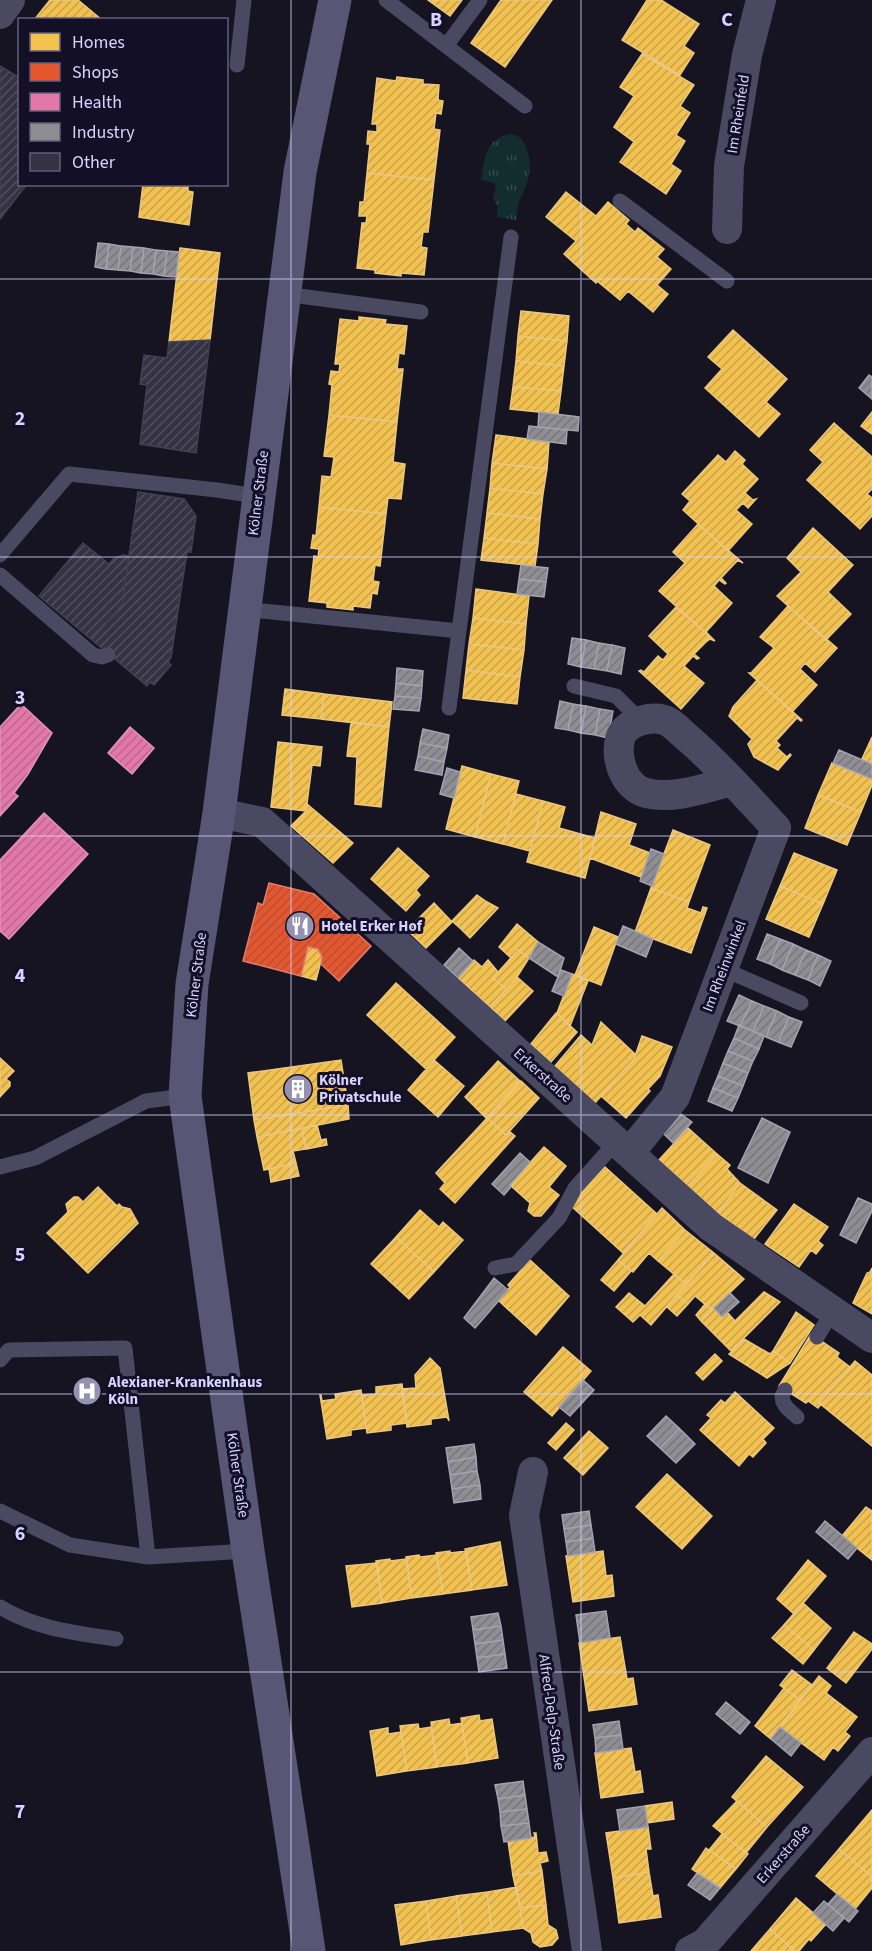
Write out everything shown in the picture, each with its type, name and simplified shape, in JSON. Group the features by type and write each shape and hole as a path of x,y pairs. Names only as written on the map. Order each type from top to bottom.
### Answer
{"main road":[{"name":"Kölner Straße","path":"309,1951 248,1551 185,1096 192,984 219,813 257,496 300,172 335,0"}],"street":[{"path":"0,14 10,0"},
{"name":"Im Rheinfeld","path":"727,229 729,166 747,55 761,0"},
{"name":"Im Rheinwinkel","path":"624,1147 675,1097 776,828 702,751 667,721 649,718 641,722"},
{"path":"641,722 622,734 619,750 621,768 631,784 645,792 660,794 685,793 732,781"},
{"name":"Erkerstraße","path":"219,813 262,822 711,1227 872,1338"},
{"name":"Alfred-Delp-Straße","path":"533,1472 524,1515 587,1951"},
{"name":"Erkerstraße","path":"690,1951 705,1943 872,1752"}],"lane":[{"path":"237,65 244,0"},
{"path":"386,0 525,106"},
{"path":"446,46 480,0"},
{"path":"620,201 728,281"},
{"path":"449,708 511,237"},
{"path":"284,294 321,297 422,312"},
{"path":"0,555 69,474 257,496"},
{"path":"0,575 93,655 102,657 108,654"},
{"path":"243,609 459,631"},
{"path":"574,686 616,696 641,722"},
{"path":"723,969 801,1003"},
{"path":"0,1167 35,1158 146,1101 185,1096"},
{"path":"495,1268 516,1264 560,1218 575,1188 624,1147"},
{"path":"817,1337 833,1311"},
{"path":"0,1360 9,1350 125,1348 148,1557"},
{"path":"785,1390 782,1396 783,1402 797,1417"},
{"path":"0,1511 70,1545 148,1557 248,1551"},
{"path":"0,1607 17,1617 51,1629 116,1639"}],"green space":[{"path":"509,134 518,136 524,143 530,164 529,177 519,202 516,220 497,217 498,207 493,198 496,186 494,183 481,180 490,146"}],"building: Homes":[{"path":"50,0 78,0 100,18 36,18"},
{"path":"428,0 462,0 450,16"},
{"path":"501,0 552,0 505,67 471,43"},
{"path":"647,0 661,0 699,24 684,46 694,53 680,75 622,40"},
{"path":"642,54 694,85 680,106 690,113 676,135 685,141 671,164 681,171 666,194 620,162 634,142 614,127 634,96 620,87"},
{"path":"397,77 423,80 423,84 439,85 438,100 443,101 441,114 436,113 434,129 440,130 434,180 367,173 370,144 367,144 368,131 377,132 377,124 372,124 377,78 396,81"},
{"path":"367,173 434,180 428,232 423,232 421,247 427,248 424,275 401,273 401,276 357,268 362,223 366,223 367,216 359,216 360,202 364,202"},
{"path":"143,186 188,186 188,191 193,192 189,225 139,217"},
{"path":"566,192 596,216 608,202 629,220 626,224 635,232 638,228 664,249 657,257 671,269 657,285 668,294 653,312 628,291 620,300 597,281 596,283 564,254 576,241 546,217"},
{"path":"180,248 220,253 210,340 169,342"},
{"path":"521,311 569,316 567,341 518,336"},
{"path":"359,317 386,320 385,324 407,326 404,354 399,353 397,369 403,369 397,422 329,415 331,371 339,372 340,364 335,364 340,319 359,321"},
{"path":"733,330 787,379 766,402 780,414 759,437 705,388 722,369 708,357"},
{"path":"518,336 567,341 564,366 516,361"},
{"path":"516,361 564,366 561,391 513,387"},
{"path":"513,387 561,391 558,414 510,409"},
{"path":"872,412 872,434 861,426"},
{"path":"329,415 397,422 393,462 405,464 401,499 388,498 386,514 319,507 322,476 331,477 334,457 324,456"},
{"path":"834,423 872,457 872,489 867,494 872,498 872,516 860,529 807,480 823,462 810,450"},
{"path":"496,435 549,442 547,469 492,463"},
{"path":"735,451 745,460 742,464 758,479 745,493 753,500 756,499 748,508 743,503 736,510 752,524 728,551 683,510 690,501 682,494 718,455 726,462"},
{"path":"492,463 547,469 543,494 490,488"},
{"path":"490,488 543,494 540,519 487,513"},
{"path":"319,507 386,514 380,566 375,565 373,581 379,582 377,594 372,593 370,608 353,606 353,610 327,607 327,603 309,601 314,556 318,557 319,549 311,548 313,535 316,536"},
{"path":"487,513 540,519 538,544 484,538"},
{"path":"698,524 743,563 738,560 721,578 726,583 719,580 714,586 732,603 706,632 715,641 659,591 685,563 673,552"},
{"path":"813,528 853,565 828,592 851,614 826,640 777,596 801,572 787,558"},
{"path":"484,538 538,544 535,566 481,560"},
{"path":"476,589 529,596 526,624 473,618"},
{"path":"788,606 837,648 815,672 805,663 800,669 817,685 792,712 749,673 774,648 760,637"},
{"path":"676,607 715,641 710,639 706,642 694,654 699,658 693,656 684,666 704,683 681,709 639,671 644,672 658,656 663,660 668,654 649,636"},
{"path":"473,618 526,624 524,650 469,644"},
{"path":"469,644 524,650 520,677 466,670"},
{"path":"466,670 520,677 517,704 463,698"},
{"path":"757,680 802,720 797,718 776,741 780,745 777,748 787,757 791,755 778,770 754,757 748,744 752,739 729,716 733,707"},
{"path":"285,689 324,694 321,719 282,715"},
{"path":"324,694 392,702 389,727 321,719"},
{"path":"351,722 389,727 381,807 355,804 357,757 347,756"},
{"path":"872,737 872,764 862,759"},
{"path":"278,742 322,747 320,766 312,765 306,811 271,807"},
{"path":"832,763 872,779 872,785 861,812 818,795"},
{"path":"462,766 491,774 475,837 446,829"},
{"path":"491,774 519,781 503,844 475,837"},
{"path":"516,794 543,801 530,851 503,844"},
{"path":"818,795 861,812 847,845 805,828"},
{"path":"543,801 565,807 559,828 595,838 585,878 527,862"},
{"path":"307,804 353,843 333,863 291,826 306,811"},
{"path":"601,812 636,824 629,845 650,853 641,877 590,858"},
{"path":"673,830 710,845 689,902 651,888"},
{"path":"398,848 429,876 416,890 420,895 406,911 371,879"},
{"path":"794,853 837,870 823,904 780,886"},
{"path":"780,886 823,904 809,937 766,919"},
{"path":"651,888 689,902 687,908 701,913 703,907 707,908 691,953 635,932"},
{"path":"477,895 487,902 461,929 452,921"},
{"path":"487,902 498,908 470,938 461,929"},
{"path":"434,903 452,922 426,948 407,930"},
{"path":"517,924 538,942 529,958 518,950 511,958 499,947"},
{"path":"594,927 618,937 601,985 575,975"},
{"path":"308,947 318,949 322,957 316,980 301,976"},
{"path":"518,950 529,958 506,989 493,978"},
{"path":"474,960 482,967 488,960 498,972 493,978 506,989 490,1007 458,978"},
{"path":"572,974 588,981 570,1026 557,1013"},
{"path":"517,977 533,991 505,1021 490,1007"},
{"path":"396,983 455,1037 426,1069 367,1015"},
{"path":"556,1013 577,1032 551,1062 531,1044"},
{"path":"601,1022 635,1054 634,1059 595,1103 555,1066 581,1035 592,1045"},
{"path":"642,1036 672,1047 660,1076 626,1118 601,1096 634,1059"},
{"path":"0,1058 14,1071 6,1079 10,1082 10,1086 0,1097"},
{"name":"Kölner Privatschule","path":"341,1060 348,1105 254,1120 248,1073"},
{"path":"434,1060 464,1086 438,1117 408,1090"},
{"path":"498,1061 520,1081 486,1118 465,1097"},
{"path":"521,1081 539,1098 506,1135 487,1118"},
{"path":"348,1105 349,1119 257,1137 254,1120"},
{"path":"487,1118 506,1135 509,1131 515,1136 455,1203 440,1189 445,1183 436,1173"},
{"path":"317,1125 321,1140 326,1139 327,1145 306,1149 302,1128"},
{"path":"302,1128 306,1149 293,1151 296,1163 264,1170 257,1137"},
{"path":"688,1128 717,1154 688,1186 659,1160"},
{"path":"544,1147 566,1166 549,1187 559,1195 541,1216 534,1216 528,1211 530,1203 510,1185"},
{"path":"717,1154 730,1165 727,1169 740,1183 718,1213 688,1186"},
{"path":"296,1163 299,1176 271,1182 269,1169"},
{"path":"605,1167 657,1214 623,1253 570,1205"},
{"path":"740,1183 777,1210 754,1239 718,1213"},
{"path":"98,1187 117,1206 119,1204 130,1209 138,1223 88,1273 47,1233 68,1212 66,1204 74,1197 78,1197 83,1202"},
{"path":"794,1204 828,1227 818,1241 823,1245 816,1254 811,1250 799,1267 765,1244"},
{"path":"662,1208 685,1230 658,1261 649,1253 633,1272 618,1260"},
{"path":"420,1210 439,1227 443,1222 463,1240 434,1272 396,1237"},
{"path":"685,1230 714,1253 686,1284 658,1261"},
{"path":"396,1237 434,1272 409,1299 371,1264"},
{"path":"714,1253 744,1279 712,1310 695,1296 688,1304 677,1295"},
{"path":"530,1260 569,1296 536,1335 499,1301 510,1287 508,1285"},
{"path":"618,1260 631,1271 614,1291 601,1280"},
{"path":"872,1268 872,1314 853,1303 867,1273"},
{"path":"674,1274 686,1284 651,1325 640,1315 633,1322 616,1307 629,1293 645,1306"},
{"path":"764,1292 780,1302 731,1351 701,1321 714,1308 722,1317 727,1312 735,1321"},
{"path":"677,1295 688,1304 677,1316 667,1307"},
{"path":"705,1304 712,1310 701,1321 696,1315"},
{"path":"796,1312 814,1325 790,1363 773,1351"},
{"path":"811,1334 839,1353 837,1357 850,1367 819,1403 821,1404 818,1408 779,1386"},
{"path":"744,1339 770,1354 773,1351 790,1363 767,1378 729,1354"},
{"path":"563,1347 591,1371 552,1416 524,1392"},
{"path":"715,1354 722,1361 703,1380 696,1373"},
{"path":"430,1358 440,1368 449,1421 447,1417 431,1419 431,1424 407,1427 402,1389 416,1388 415,1375"},
{"path":"855,1361 872,1375 872,1446 819,1403"},
{"path":"402,1384 407,1423 391,1425 391,1430 367,1433 362,1395 376,1394 376,1387"},
{"path":"361,1390 366,1428 351,1430 351,1435 327,1439 320,1395 322,1401 336,1399 335,1394"},
{"path":"735,1392 774,1428 763,1439 766,1443 753,1457 749,1454 739,1466 700,1430 711,1418 707,1415 721,1400 725,1403"},
{"path":"566,1423 574,1430 556,1450 548,1443"},
{"path":"589,1431 608,1448 583,1475 564,1458"},
{"path":"667,1474 712,1516 682,1549 636,1507"},
{"path":"866,1507 872,1511 872,1560 842,1536"},
{"path":"500,1542 507,1585 472,1590 465,1549"},
{"path":"450,1551 450,1553 466,1551 472,1590 443,1594 436,1553"},
{"path":"603,1551 606,1576 612,1575 614,1596 573,1602 566,1556"},
{"path":"419,1555 420,1557 437,1555 443,1594 412,1598 406,1557"},
{"path":"390,1559 390,1561 406,1559 412,1598 382,1603 376,1561"},
{"path":"808,1560 826,1576 794,1614 777,1599"},
{"path":"377,1563 382,1603 352,1607 346,1566"},
{"path":"803,1603 831,1628 814,1650 784,1625"},
{"path":"784,1625 814,1650 803,1664 772,1638"},
{"path":"854,1632 872,1644 872,1649 846,1683 827,1668"},
{"path":"620,1637 627,1679 633,1678 637,1704 589,1711 579,1643"},
{"path":"792,1670 812,1685 800,1700 780,1685"},
{"path":"819,1676 831,1686 826,1693 857,1717 845,1732 850,1736 838,1751 833,1747 824,1760 780,1727"},
{"path":"784,1688 800,1700 771,1739 755,1726"},
{"path":"479,1715 480,1721 492,1719 498,1758 468,1763 461,1718"},
{"path":"449,1719 450,1725 462,1723 468,1763 437,1767 431,1722"},
{"path":"418,1724 419,1729 431,1727 437,1767 407,1771 400,1726"},
{"path":"388,1728 388,1734 401,1732 407,1771 377,1776 370,1731"},
{"path":"631,1748 635,1772 640,1771 643,1792 601,1798 595,1753"},
{"path":"766,1756 803,1787 767,1827 732,1797"},
{"path":"737,1801 767,1827 746,1853 713,1826"},
{"path":"672,1802 674,1819 647,1823 645,1806"},
{"path":"872,1810 872,1877 839,1849"},
{"path":"648,1827 651,1849 646,1849 649,1872 613,1878 606,1833"},
{"path":"534,1833 536,1833 538,1853 546,1852 548,1861 540,1863 542,1871 513,1876 508,1841 535,1837"},
{"path":"722,1834 748,1854 736,1869 709,1850"},
{"path":"706,1848 736,1869 720,1888 692,1869"},
{"path":"839,1849 872,1877 872,1888 855,1909 816,1876"},
{"path":"542,1871 546,1905 520,1908 513,1876"},
{"path":"649,1872 653,1896 658,1895 661,1917 619,1923 613,1878"},
{"path":"517,1887 523,1928 492,1932 487,1892"},
{"path":"487,1892 492,1932 462,1936 456,1896"},
{"path":"456,1896 462,1936 431,1940 426,1901"},
{"path":"796,1898 826,1924 799,1951 795,1951 770,1929"},
{"path":"426,1901 431,1940 401,1945 395,1905"},
{"path":"546,1905 548,1925 556,1930 558,1938 552,1945 540,1947 533,1942 531,1933 523,1928 520,1908"},
{"path":"770,1929 795,1951 751,1951"}],"building: Shops":[{"name":"Hotel Erker Hof","path":"269,883 314,894 371,946 339,981 321,964 322,957 318,949 308,947 301,976 243,961 258,903 263,905"}],"building: Health":[{"path":"21,704 52,733 14,793 18,796 0,816 0,727"},
{"path":"130,727 154,748 132,774 108,753"},
{"path":"44,813 88,854 9,939 0,931 0,860"}],"building: Industry":[{"path":"98,243 109,244 106,269 95,267"},
{"path":"109,244 121,246 118,270 106,269"},
{"path":"121,246 133,247 130,271 118,270"},
{"path":"133,247 144,248 141,273 130,271"},
{"path":"144,248 156,250 153,274 141,273"},
{"path":"156,250 167,251 164,276 153,274"},
{"path":"167,251 179,252 176,277 164,276"},
{"path":"869,375 872,377 872,399 859,388"},
{"path":"539,412 579,417 578,431 538,427"},
{"path":"529,426 567,430 566,444 527,439"},
{"path":"521,565 548,568 546,582 519,579"},
{"path":"519,579 546,582 544,597 517,594"},
{"path":"572,638 586,640 581,667 568,664"},
{"path":"586,640 599,643 594,669 581,667"},
{"path":"599,643 612,645 607,671 594,669"},
{"path":"612,645 625,648 621,674 607,671"},
{"path":"397,668 423,671 422,686 396,683"},
{"path":"396,683 422,686 421,698 395,696"},
{"path":"395,696 421,698 419,711 393,709"},
{"path":"560,701 573,704 568,730 555,728"},
{"path":"573,704 586,706 581,733 568,730"},
{"path":"586,706 600,709 595,735 581,733"},
{"path":"600,709 613,711 608,738 595,735"},
{"path":"423,729 449,735 447,748 420,743"},
{"path":"420,743 447,748 444,762 418,756"},
{"path":"839,750 872,764 872,779 833,763"},
{"path":"418,756 444,762 442,775 415,770"},
{"path":"447,768 460,772 454,798 440,794"},
{"path":"651,849 664,854 652,886 640,881"},
{"path":"623,926 653,939 646,957 616,944"},
{"path":"767,934 780,939 770,964 757,959"},
{"path":"780,939 793,944 782,970 770,964"},
{"path":"538,942 564,958 558,977 529,958"},
{"path":"793,944 806,950 795,975 782,970"},
{"path":"459,948 473,961 458,978 444,965"},
{"path":"806,950 818,955 808,980 795,975"},
{"path":"818,955 831,961 820,986 808,980"},
{"path":"561,970 572,974 564,996 552,991"},
{"path":"739,995 752,1001 740,1026 727,1021"},
{"path":"752,1001 764,1006 753,1031 740,1026"},
{"path":"764,1006 777,1011 766,1037 753,1031"},
{"path":"777,1011 789,1017 778,1042 766,1037"},
{"path":"789,1017 802,1022 791,1047 778,1042"},
{"path":"739,1025 764,1036 759,1049 734,1038"},
{"path":"734,1038 759,1049 753,1061 728,1051"},
{"path":"728,1051 753,1061 748,1073 723,1063"},
{"path":"723,1063 748,1073 743,1086 718,1076"},
{"path":"718,1076 743,1086 738,1098 713,1088"},
{"path":"713,1088 738,1098 732,1111 708,1101"},
{"path":"681,1114 692,1122 673,1143 664,1134"},
{"path":"762,1118 790,1132 768,1183 738,1168"},
{"path":"520,1153 530,1162 504,1195 492,1184"},
{"path":"858,1198 872,1204 872,1211 856,1243 840,1235"},
{"path":"494,1278 508,1290 475,1328 464,1318"},
{"path":"730,1293 739,1302 722,1317 714,1308"},
{"path":"583,1380 594,1390 570,1416 559,1407"},
{"path":"666,1416 679,1428 660,1448 647,1436"},
{"path":"679,1428 695,1444 676,1463 660,1448"},
{"path":"474,1444 476,1457 448,1462 446,1448"},
{"path":"476,1457 477,1471 450,1475 448,1462"},
{"path":"477,1471 480,1485 452,1489 450,1475"},
{"path":"480,1485 481,1499 454,1503 452,1489"},
{"path":"589,1511 591,1525 564,1529 562,1515"},
{"path":"825,1521 857,1548 848,1559 816,1532"},
{"path":"591,1525 593,1538 566,1542 564,1529"},
{"path":"593,1538 595,1552 568,1556 566,1542"},
{"path":"606,1611 610,1638 580,1643 576,1615"},
{"path":"498,1613 501,1626 473,1630 471,1617"},
{"path":"501,1626 503,1640 475,1644 473,1630"},
{"path":"503,1640 505,1654 477,1658 475,1644"},
{"path":"505,1654 507,1668 479,1672 477,1658"},
{"path":"726,1702 750,1722 740,1734 716,1714"},
{"path":"619,1721 621,1735 595,1738 593,1725"},
{"path":"780,1727 801,1743 791,1756 771,1739"},
{"path":"621,1735 623,1749 596,1753 595,1738"},
{"path":"523,1781 525,1795 498,1799 495,1785"},
{"path":"525,1795 527,1809 500,1812 498,1799"},
{"path":"645,1806 648,1827 620,1831 617,1810"},
{"path":"527,1809 529,1823 501,1826 500,1812"},
{"path":"529,1823 531,1838 504,1842 501,1826"},
{"path":"697,1873 720,1888 710,1900 688,1885"},
{"path":"837,1894 858,1911 849,1922 828,1904"},
{"path":"824,1901 844,1918 833,1931 813,1913"}],"building: Other":[{"path":"0,66 18,77 18,186 25,186 0,219"},
{"path":"210,340 196,453 140,444 147,385 140,384 144,355 167,358 169,342"},
{"path":"138,492 184,499 196,516 191,552 187,552 171,657 168,662 171,665 154,685 150,682 147,686 92,640 122,605"},
{"path":"83,543 109,564 113,559 123,555 129,556 122,605 92,640 39,596"}],"place":[{"name":"Hotel Erker Hof","path":"300,926"},
{"name":"Kölner Privatschule","path":"298,1089"},
{"name":"Alexianer-Krankenhaus Köln","path":"87,1391"}]}
